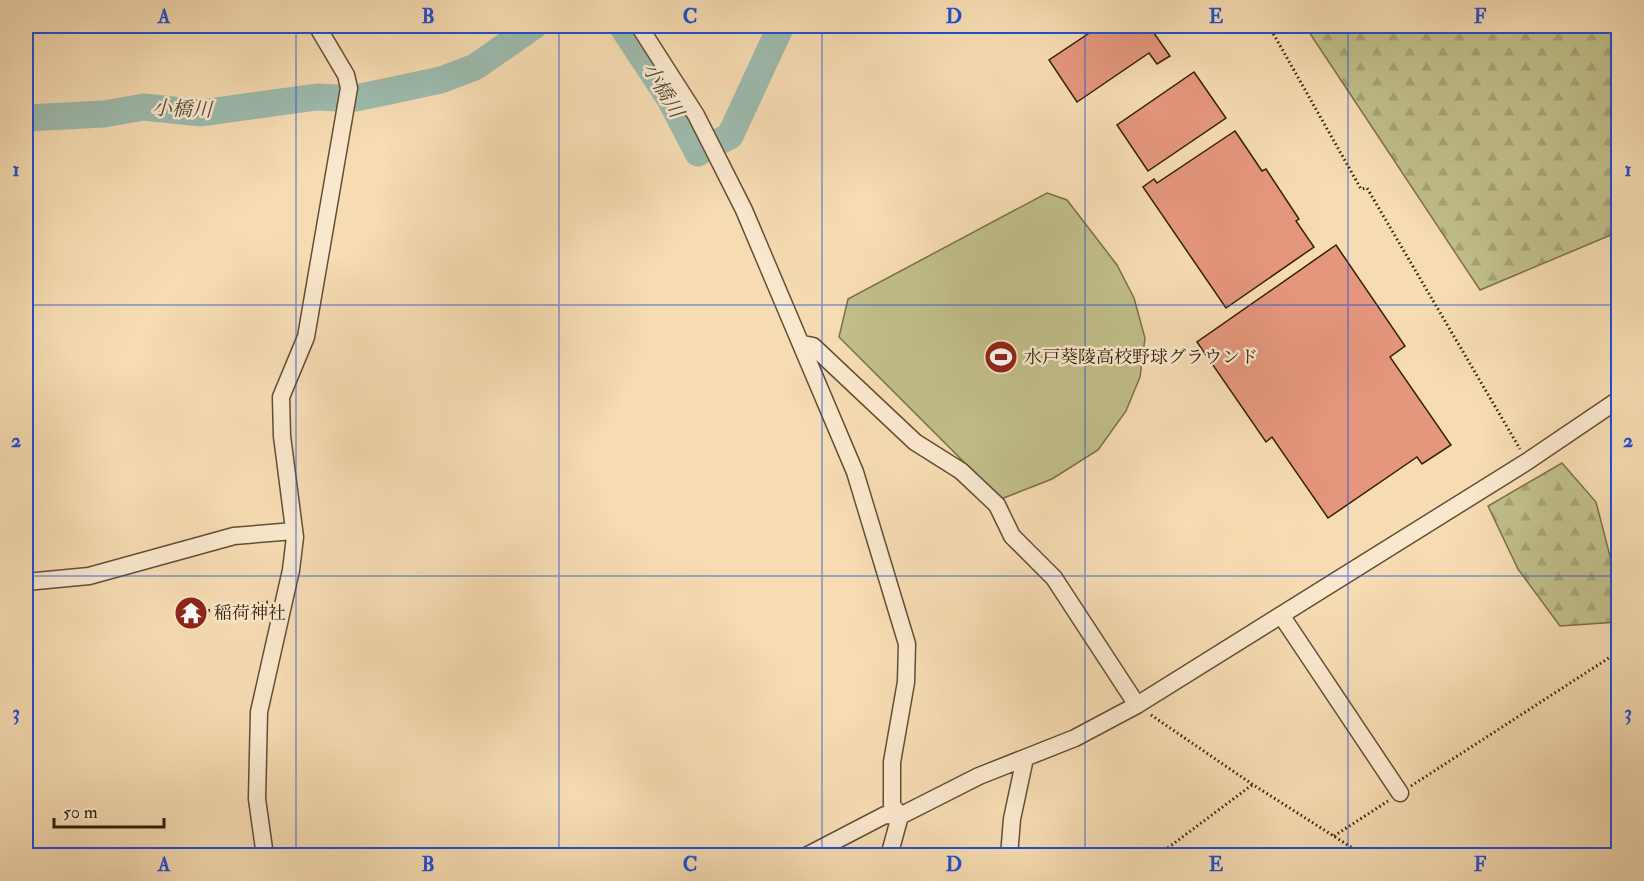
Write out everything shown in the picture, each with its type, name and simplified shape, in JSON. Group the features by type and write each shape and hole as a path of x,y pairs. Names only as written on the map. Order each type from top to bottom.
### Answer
{"street":[{"path":"265,855 257,799 259,712 295,549 282,435 281,397 306,336 349,88 346,75 317,26"},
{"path":"639,26 696,115 744,210 803,344 855,472 907,644 906,682 892,762 892,805 900,816"},
{"path":"803,344 813,346 915,442 961,471 997,505 1012,536 1054,578 1137,705"},
{"path":"806,855 885,815 900,816 979,776 1075,738 1137,705 1528,461 1618,400"},
{"path":"26,582 89,576 234,536 294,531"},
{"path":"1281,615 1400,793"},
{"path":"1009,855 1012,819 1025,758"},
{"path":"889,855 900,816"}],"path":[{"path":"1269,26 1361,189 1367,188 1528,461"},
{"path":"204,611 284,600"},
{"path":"1334,836 1618,652"},
{"path":"1137,705 1252,784 1365,855"},
{"path":"1157,855 1252,784"}],"green space":[{"path":"1305,26 1618,26 1618,232 1480,290"},
{"name":"水戸葵陵高校野球グラウンド","path":"1047,193 1067,200 1117,265 1134,298 1145,338 1140,377 1126,411 1098,450 1052,479 1001,499 839,337 848,299"},
{"path":"1562,463 1596,502 1618,587 1618,622 1560,626 1518,569 1488,506"}],"building":[{"path":"1100,26 1149,26 1170,56 1157,64 1149,53 1077,102 1049,60"},
{"path":"1194,72 1226,118 1148,171 1117,125"},
{"path":"1235,131 1262,171 1266,169 1299,219 1296,221 1314,247 1226,308 1143,187 1154,179 1157,183"},
{"path":"1336,245 1405,346 1390,357 1451,445 1422,464 1417,457 1328,518 1272,437 1266,442 1197,342"}],"waterway":[{"name":"小橋川","path":"356,98 441,80 475,67 534,26"},
{"name":"小橋川","path":"622,26 670,99 698,153 701,151"},
{"name":"小橋川","path":"716,143 730,136 781,26"},
{"name":"小橋川","path":"26,118 104,114 144,107 201,113 317,97 338,98"}],"place":[{"name":"水戸葵陵高校野球グラウンド","path":"1001,357"},
{"name":"稲荷神社","path":"191,613"}]}
